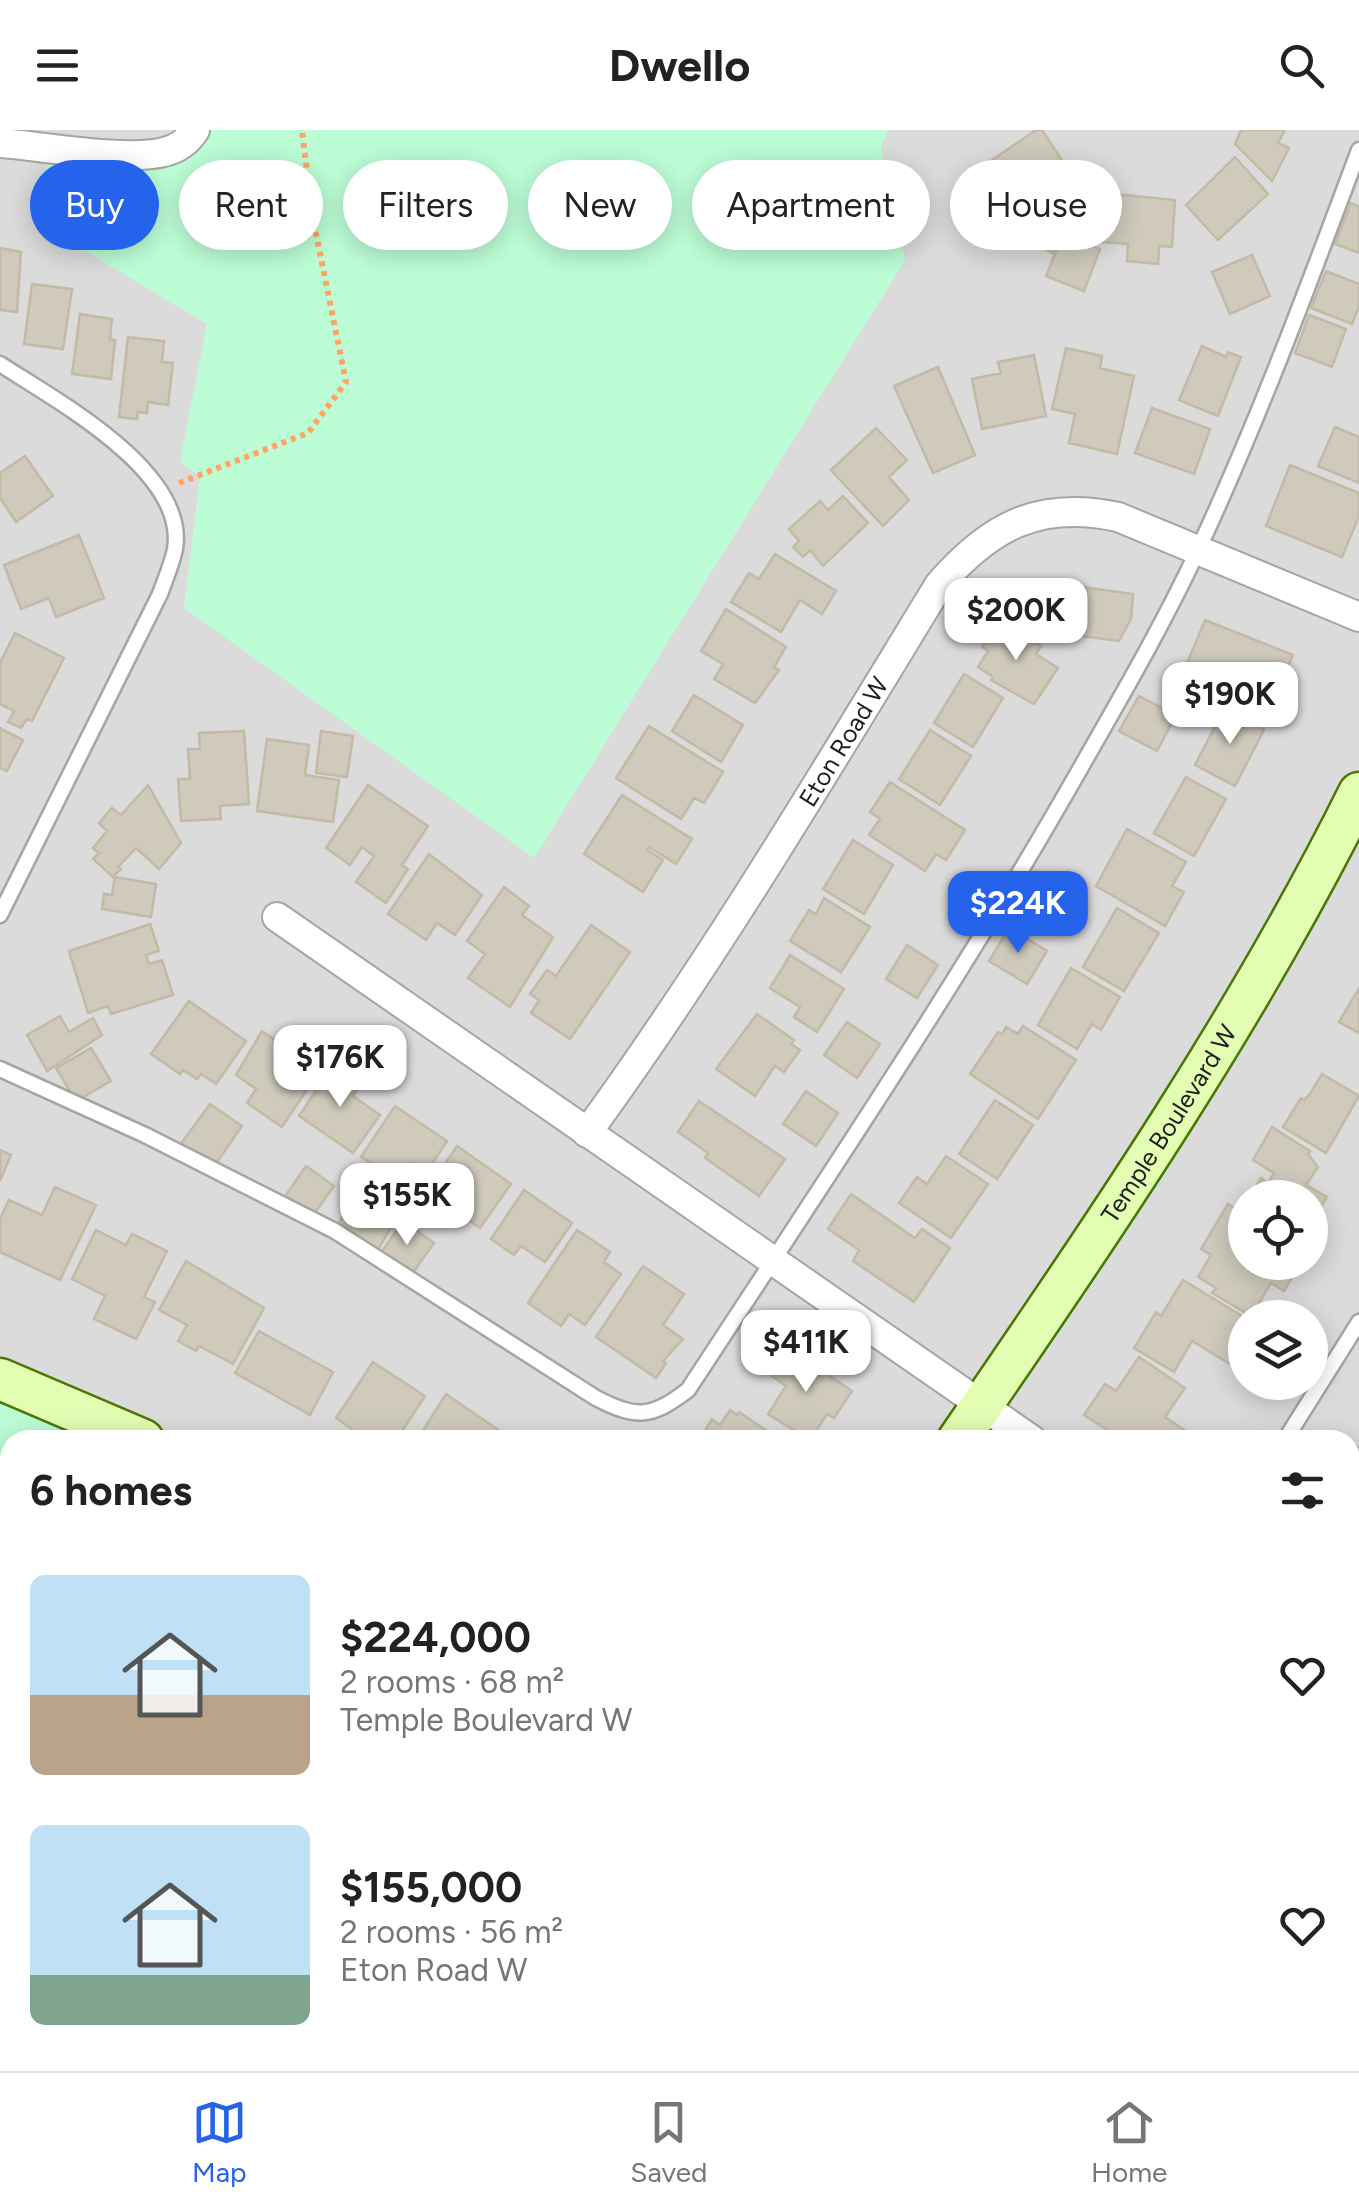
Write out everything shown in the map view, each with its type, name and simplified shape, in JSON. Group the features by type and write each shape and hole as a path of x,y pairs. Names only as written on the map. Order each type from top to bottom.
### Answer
{"street":[{"path":"0,143 136,156 179,146 195,130"},
{"name":"Eton Road W","path":"588,1133 681,1002 939,585 968,552 998,531 1027,519 1085,510 1118,516 1359,617"},
{"name":"Temple Boulevard W","path":"965,1430 1166,1132 1250,993 1359,793"},
{"path":"277,917 1017,1430"},
{"path":"0,1379 120,1430"}],"lane":[{"path":"0,1069 146,1135 334,1231 624,1412 645,1414 665,1407 688,1390 920,1036 1036,848 1136,671 1198,551 1306,294 1359,150"},
{"path":"0,364 104,433 146,473 171,510 175,547 160,594 0,915"},
{"path":"1292,1430 1359,1322"}],"path":[{"path":"158,491 308,433 346,382 312,214 302,130"}],"shaded area":[{"path":"0,130 1359,130 1359,1430 0,1430"}],"green space":[{"path":"195,130 888,130 881,147 884,160 692,160 692,250 903,250 905,260 534,858 184,608 200,476 180,462 207,324 83,250 159,250 159,160 47,160 49,147 136,156"},
{"path":"0,1387 112,1430 0,1430"}],"building":[{"path":"1036,130 1042,130 1062,160 992,160"},
{"path":"1241,130 1285,130 1278,143 1289,148 1272,181 1235,144"},
{"path":"1235,157 1268,194 1218,240 1186,205"},
{"path":"1122,195 1175,200 1172,247 1159,246 1158,264 1127,261 1128,244 1122,244"},
{"path":"1351,203 1359,207 1359,253 1335,244"},
{"path":"0,248 21,252 17,312 0,310"},
{"path":"1057,250 1100,250 1084,291 1046,276"},
{"path":"1252,255 1270,296 1230,314 1212,272"},
{"path":"1326,271 1359,284 1359,306 1352,324 1311,308"},
{"path":"32,284 72,289 63,349 24,344"},
{"path":"80,314 112,319 110,339 115,340 111,379 72,374"},
{"path":"1309,315 1346,329 1332,367 1295,353"},
{"path":"128,337 164,341 162,362 173,363 168,405 148,402 147,413 138,412 137,419 119,417"},
{"path":"1202,346 1226,357 1228,352 1241,357 1218,416 1179,400"},
{"path":"1066,348 1102,356 1100,368 1134,376 1117,454 1069,443 1075,414 1052,409"},
{"path":"1034,355 1046,416 982,429 972,379 1001,373 998,362"},
{"path":"938,367 975,455 933,473 894,386"},
{"path":"1152,408 1210,429 1194,474 1135,453"},
{"path":"1335,427 1359,437 1359,483 1318,466"},
{"path":"876,428 907,460 889,477 909,500 883,526 831,470"},
{"path":"25,456 53,496 16,522 0,498 0,473"},
{"path":"1290,465 1359,493 1359,516 1342,557 1266,526"},
{"path":"843,496 868,523 823,566 810,550 803,557 793,547 799,541 789,529 820,501 828,510"},
{"path":"79,535 104,598 56,617 49,598 21,609 4,565"},
{"path":"775,554 836,591 822,614 800,600 781,632 731,602 749,573 759,579"},
{"path":"1040,581 1133,594 1131,619 1119,641 1034,630"},
{"path":"726,609 786,647 774,667 779,670 755,703 714,679 723,664 701,651"},
{"path":"1000,619 1041,646 1036,654 1058,668 1034,704 991,680 993,677 978,667 988,651 982,647"},
{"path":"1205,620 1293,655 1272,706 1185,668"},
{"path":"15,633 64,658 32,721 27,719 21,728 8,722 14,711 0,704 0,663"},
{"path":"964,674 1003,698 973,747 934,723"},
{"path":"694,695 743,725 721,762 672,731"},
{"path":"1139,696 1176,715 1157,751 1119,731"},
{"path":"1224,709 1264,730 1235,786 1195,765"},
{"path":"649,726 723,772 704,803 694,798 681,819 616,778"},
{"path":"0,728 23,740 7,771 0,768"},
{"path":"930,730 971,756 940,805 899,779"},
{"path":"244,731 249,804 220,806 221,819 181,821 178,779 190,779 188,749 200,749 199,733"},
{"path":"321,731 353,736 347,777 316,773"},
{"path":"267,739 309,745 305,775 339,780 333,822 257,811"},
{"path":"1186,777 1226,799 1194,856 1154,833"},
{"path":"890,782 965,830 946,860 936,854 925,871 869,835 880,819 870,812"},
{"path":"148,785 181,843 159,869 136,848 113,877 93,859 99,853 93,848 107,831 99,823 112,808 121,815"},
{"path":"368,785 428,826 402,865 408,869 386,903 356,882 374,856 362,847 350,865 326,848"},
{"path":"622,795 692,839 676,864 649,847 647,850 663,860 643,892 584,854"},
{"path":"1127,829 1186,862 1172,886 1184,892 1165,926 1096,886"},
{"path":"853,840 893,865 864,914 823,889"},
{"path":"429,854 482,895 455,935 437,923 426,940 388,914"},
{"path":"115,877 156,884 151,917 102,909 104,894 112,895"},
{"path":"1052,884 1081,901 1065,928 1036,911"},
{"path":"504,887 529,906 522,915 553,937 510,1007 468,978 485,954 467,941"},
{"path":"824,898 870,927 841,972 790,941 809,910 816,914"},
{"path":"1117,908 1159,933 1124,991 1083,967"},
{"path":"150,924 159,951 146,955 149,964 162,960 173,995 111,1014 108,1006 88,1013 69,951"},
{"path":"591,925 630,952 570,1039 531,1013 539,1000 530,994 547,970 556,976"},
{"path":"1009,928 1047,951 1027,984 989,961"},
{"path":"907,945 938,965 917,998 886,979"},
{"path":"790,955 844,989 817,1032 794,1017 800,1007 770,988"},
{"path":"1071,968 1120,997 1101,1030 1092,1024 1077,1049 1038,1025"},
{"path":"1359,988 1359,1033 1339,1022"},
{"path":"189,1001 246,1041 216,1084 201,1074 197,1079 183,1070 180,1074 151,1054"},
{"path":"757,1014 794,1040 791,1044 800,1050 784,1072 775,1066 755,1096 716,1069"},
{"path":"60,1016 69,1032 93,1018 102,1035 47,1071 27,1035"},
{"path":"847,1022 880,1044 857,1078 824,1055"},
{"path":"1023,1026 1076,1060 1038,1119 970,1074 998,1032 1002,1034 1006,1027 1018,1034"},
{"path":"262,1031 285,1047 293,1035 328,1058 282,1127 247,1103 256,1089 236,1075"},
{"path":"91,1048 111,1081 76,1101 56,1068"},
{"path":"335,1063 363,1082 353,1096 380,1115 353,1153 299,1116"},
{"path":"1322,1074 1359,1096 1326,1153 1283,1127"},
{"path":"806,1091 838,1113 816,1146 783,1124"},
{"path":"995,1100 1033,1125 997,1179 959,1154"},
{"path":"699,1101 785,1159 759,1196 705,1158 708,1153 678,1132"},
{"path":"210,1104 242,1126 213,1168 180,1145"},
{"path":"395,1106 447,1141 426,1173 411,1163 392,1193 367,1176 374,1165 361,1157"},
{"path":"1272,1127 1310,1151 1308,1154 1318,1167 1309,1180 1270,1180 1274,1173 1253,1160"},
{"path":"457,1146 511,1184 480,1228 426,1191"},
{"path":"0,1150 11,1155 0,1181"},
{"path":"946,1156 988,1184 951,1238 899,1203 917,1177 927,1184"},
{"path":"306,1166 334,1186 312,1217 284,1198"},
{"path":"55,1187 96,1205 60,1280 0,1252 0,1219 9,1200 42,1215"},
{"path":"524,1190 572,1223 545,1262 521,1246 514,1255 491,1239"},
{"path":"851,1194 915,1238 922,1229 950,1248 914,1302 853,1261 859,1250 828,1229"},
{"path":"353,1200 393,1224 375,1255 334,1231"},
{"path":"1228,1204 1228,1280 1290,1280 1284,1291 1271,1283 1261,1300 1228,1302 1212,1293 1216,1288 1198,1277 1211,1255 1201,1249"},
{"path":"403,1221 434,1243 412,1274 381,1253"},
{"path":"96,1230 126,1245 132,1234 167,1251 144,1297 155,1302 136,1339 94,1319 105,1296 72,1279"},
{"path":"577,1230 610,1252 604,1262 621,1274 585,1325 569,1314 561,1326 528,1303"},
{"path":"186,1261 264,1308 233,1364 199,1346 196,1351 178,1341 187,1325 159,1310"},
{"path":"643,1266 684,1294 663,1325 683,1339 663,1361 666,1363 656,1378 596,1337"},
{"path":"1183,1280 1228,1308 1228,1363 1192,1341 1174,1372 1134,1348 1156,1312 1161,1316"},
{"path":"259,1331 333,1372 310,1415 235,1373"},
{"path":"790,1349 852,1391 834,1418 827,1414 817,1430 794,1430 768,1414 786,1386 772,1376"},
{"path":"1139,1357 1185,1388 1165,1417 1184,1430 1107,1430 1084,1415 1105,1384 1116,1391"},
{"path":"373,1362 425,1396 403,1430 351,1430 336,1418"},
{"path":"446,1394 498,1430 423,1430"},
{"path":"730,1410 765,1430 705,1430 712,1419 720,1425"}]}
